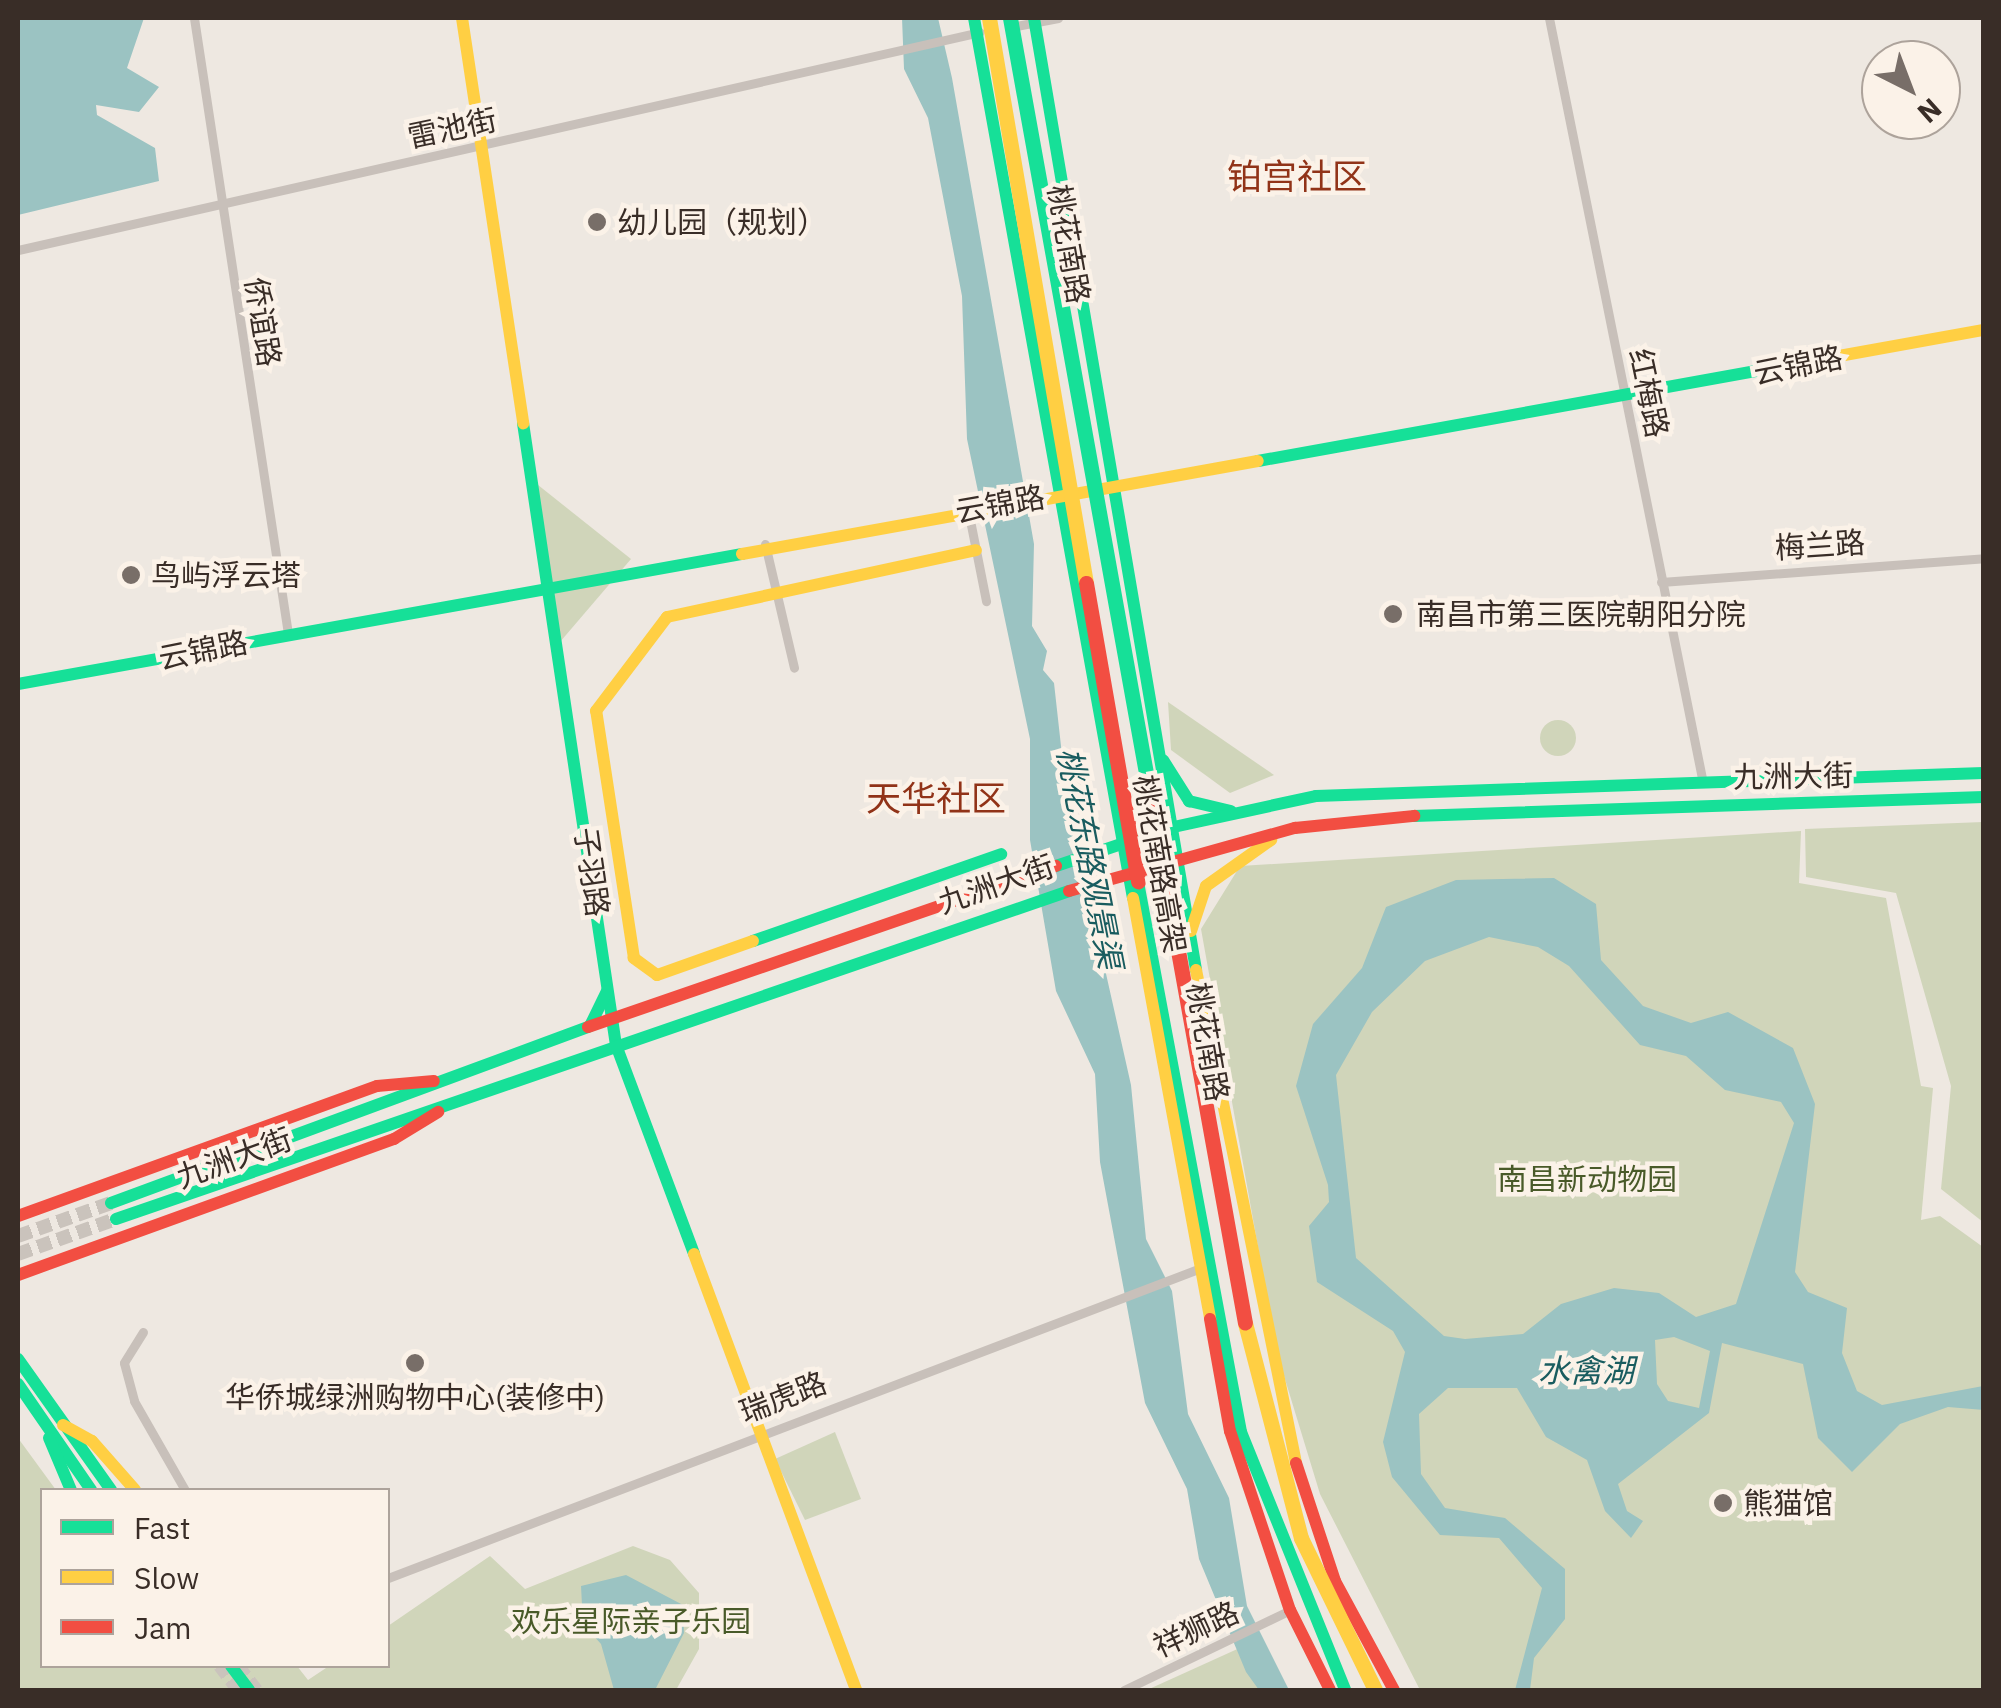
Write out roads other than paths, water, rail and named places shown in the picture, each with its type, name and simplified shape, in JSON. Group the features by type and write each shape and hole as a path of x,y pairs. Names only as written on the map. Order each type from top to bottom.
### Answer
{"main road":[{"name":"子羽路","path":"462,18 551,586 616,1045 856,1690"},
{"name":"桃花南路","path":"1034,20 1152,735 1301,1494 1394,1690"},
{"name":"桃花南路高架","path":"1011,22 1260,1402 1301,1538 1376,1690"},
{"name":"桃花南路","path":"982,24 1047,496 1110,800 1230,1431 1290,1610 1330,1690"},
{"name":"桃花南路高架","path":"982,24 1241,1432 1345,1690"},
{"name":"云锦路","path":"18,684 765,544 1626,397 1984,330"},
{"path":"976,550 667,617 596,711 634,958 657,975 1001,854"},
{"path":"1152,735 1180,791 1206,808 1316,796"},
{"name":"九洲大街","path":"1984,773 1702,778 1316,796 1169,828 1087,852 612,1018 113,1211 458,1100 1123,870 1295,828 1481,810 1984,797"},
{"path":"1087,852 1110,800"},
{"path":"1190,942 1206,886 1243,853 1295,828"},
{"path":"590,1026 608,989"},
{"path":"18,1218 54,1201 376,1086 451,1079"},
{"path":"18,1275 394,1139 458,1100"},
{"path":"18,1264 72,1254"},
{"path":"18,1359 90,1488"},
{"path":"18,1384 109,1488"},
{"path":"52,1425 70,1488"},
{"path":"52,1425 92,1441 133,1488"},
{"path":"233,1668 249,1690"}],"street":[{"name":"侨谊路","path":"194,18 219,205 288,634"},
{"path":"1011,22 1058,18"},
{"name":"红梅路","path":"1549,18 1702,778"},
{"name":"雷池街","path":"18,250 954,38 982,24"},
{"path":"971,510 986,601"},
{"path":"765,544 794,668"},
{"name":"梅兰路","path":"1661,582 1984,558"},
{"name":"瑞虎路","path":"390,1577 760,1432 1198,1269"},
{"path":"143,1332 124,1363 134,1401 184,1488"},
{"name":"祥狮路","path":"1124,1690 1290,1610"}],"water":[{"path":"144,18 127,68 159,87 139,112 96,105 97,115 155,148 159,181 18,215 18,19"},
{"path":"902,18 938,18 952,78 1034,544 1032,626 1047,651 1043,670 1054,683 1067,800 1131,1085 1146,1239 1172,1291 1188,1414 1229,1498 1247,1606 1289,1690 1259,1690 1246,1672 1199,1559 1187,1489 1145,1403 1100,1162 1095,1074 1056,991 1030,840 1030,739 967,439 962,296 928,118 904,69"},
{"name":"水禽湖","path":"1554,878 1596,904 1601,960 1643,1006 1691,1023 1728,1012 1793,1048 1815,1104 1795,1272 1808,1292 1847,1308 1842,1353 1857,1391 1882,1405 1983,1386 1984,1410 1948,1407 1900,1424 1852,1472 1818,1438 1803,1364 1722,1343 1709,1413 1618,1484 1627,1511 1643,1521 1631,1538 1605,1511 1587,1460 1546,1437 1517,1388 1448,1388 1419,1414 1421,1474 1445,1508 1505,1518 1565,1569 1565,1619 1534,1658 1530,1690 1515,1690 1542,1588 1499,1538 1440,1535 1392,1477 1383,1442 1405,1352 1393,1331 1317,1282 1309,1226 1329,1202 1328,1185 1296,1086 1313,1024 1362,968 1386,907 1456,880","holes":["1489,937 1538,947 1569,966 1640,1045 1686,1056 1725,1090 1781,1102 1794,1123 1736,1304 1696,1317 1659,1293 1614,1288 1561,1304 1523,1334 1465,1339 1444,1336 1356,1258 1336,1075 1372,1012 1425,961","1674,1337 1710,1351 1699,1408 1668,1401 1657,1384 1655,1340"]},
{"path":"626,1575 683,1605 684,1633 655,1690 614,1690 601,1644 583,1624 581,1586"}],"tunnel":[{"path":"18,1236 111,1203"},
{"path":"18,1254 116,1219"},
{"path":"220,1668 237,1690"},
{"path":"240,1668 257,1690"}],"place":[{"name":"幼儿园（规划）","path":"597,222"},
{"name":"鸟屿浮云塔","path":"131,575"},
{"name":"南昌市第三医院朝阳分院","path":"1393,614"},
{"name":"华侨城绿洲购物中心(装修中)","path":"415,1363"},
{"name":"熊猫馆","path":"1723,1503"}],"district":[{"name":"铂宫社区","path":"1297,176"},
{"name":"天华社区","path":"936,798"}],"water label":[{"name":"桃花东路观景渠","path":"1090,858"}],"park label":[{"name":"南昌新动物园","path":"1587,1179"},
{"name":"欢乐星际亲子乐园","path":"631,1621"}]}
